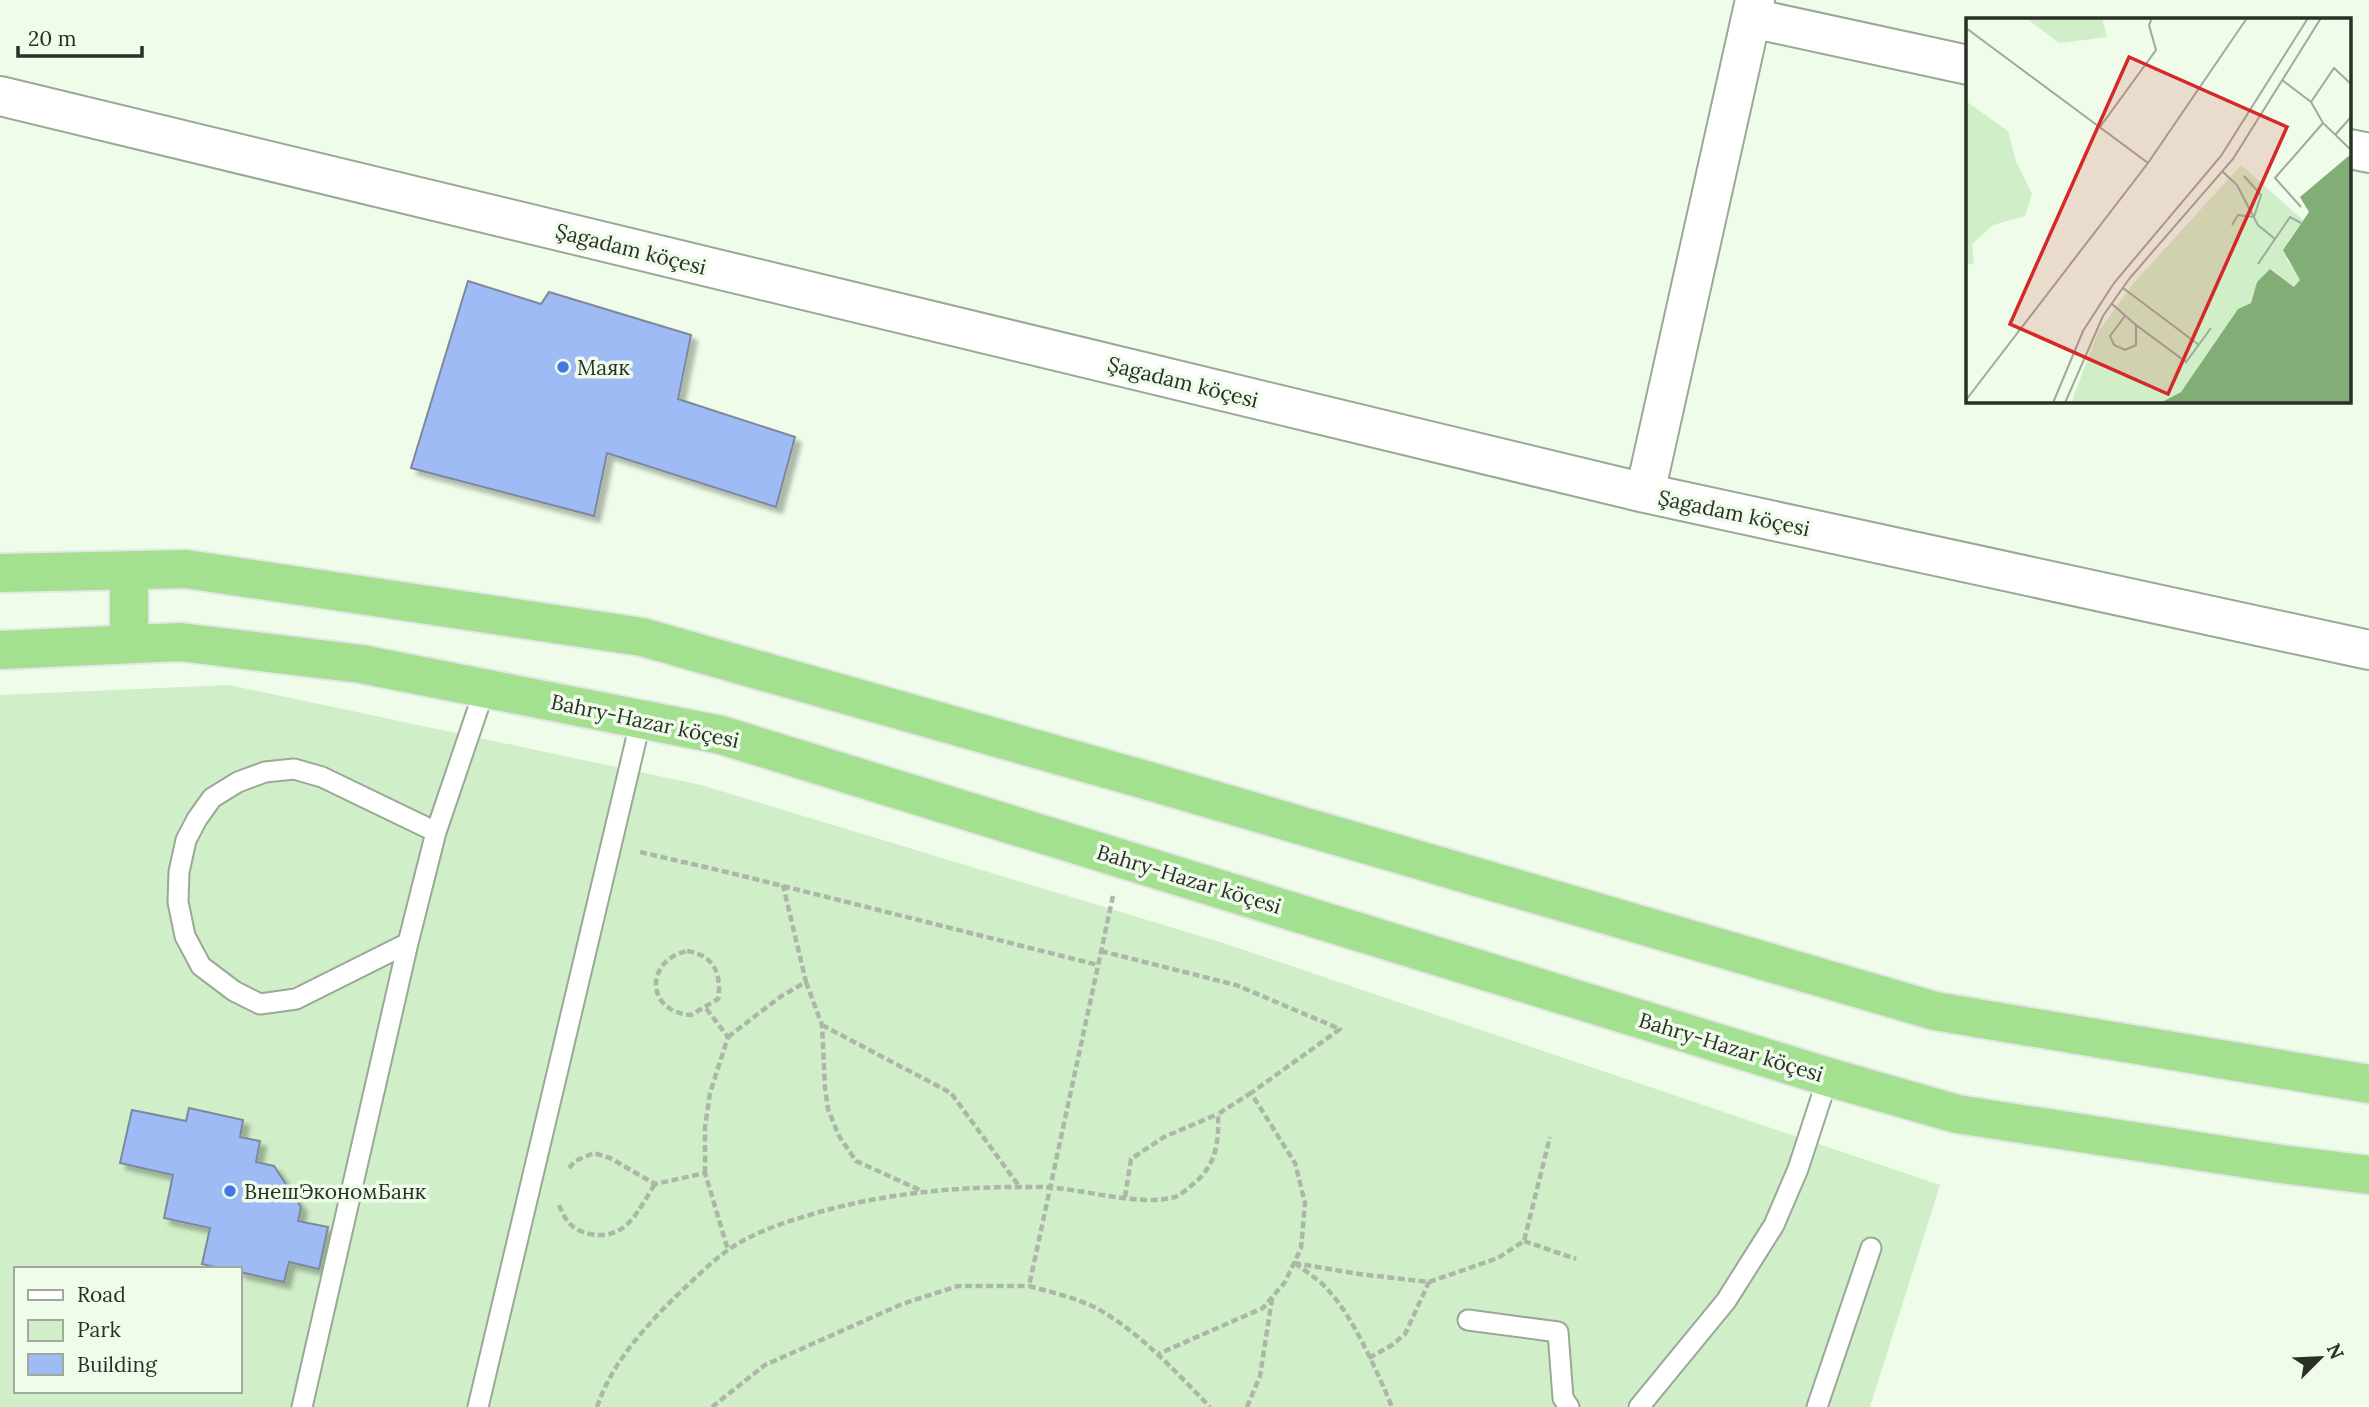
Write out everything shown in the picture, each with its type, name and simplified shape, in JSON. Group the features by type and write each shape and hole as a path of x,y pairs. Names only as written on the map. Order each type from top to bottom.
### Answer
{"highway":[{"path":"0,573 186,569 642,637 1142,779 1935,1011 2369,1084"},
{"path":"129,571 129,644"},
{"name":"Bahry-Hazar köçesi","path":"0,650 180,642 361,664 721,735 1828,1077 1957,1114 2369,1175"}],"street":[{"path":"1645,494 1753,9 1966,64"},
{"name":"Şagadam köçesi","path":"0,96 1645,494 2369,650"}],"lane":[{"path":"302,1407 436,832 485,688"},
{"path":"478,1407 641,719"},
{"path":"408,943 296,999 260,1004 234,991 201,966 185,936 178,902 179,872 186,840 212,799 238,782 265,772 294,769 322,777 436,832"},
{"path":"1639,1407 1726,1301 1774,1225 1798,1169 1828,1077"},
{"path":"1817,1407 1871,1248"},
{"path":"1468,1320 1558,1332 1563,1398 1569,1407"}],"path":[{"path":"612,846 1098,965"},
{"path":"1029,1286 1121,858"},
{"path":"783,886 806,982 822,1025 828,1109 839,1136 856,1161 923,1191"},
{"path":"687,951 697,953 713,963 718,973 718,999 705,1007 691,1015 671,1011 663,1004 657,993 656,982 662,964 670,957 687,951"},
{"path":"1101,951 1236,985 1340,1029 1218,1114 1164,1137 1131,1160 1125,1197"},
{"path":"728,1250 705,1173 705,1127 710,1093 728,1037 780,997 806,982"},
{"path":"705,1007 728,1037"},
{"path":"822,1025 951,1093 1020,1187"},
{"path":"1158,1354 1263,1308 1285,1282 1301,1248 1305,1203 1295,1163 1251,1093"},
{"path":"597,1407 606,1383 636,1337 679,1293 728,1250 772,1227 834,1207 901,1193 979,1186 1050,1188 1152,1200 1177,1196 1206,1174 1219,1142 1218,1114"},
{"path":"1294,1263 1429,1282 1498,1258 1524,1241 1550,1137"},
{"path":"565,1172 575,1161 594,1153 610,1158 655,1184 705,1173"},
{"path":"558,1202 565,1220 577,1231 600,1236 619,1232 633,1218 655,1184"},
{"path":"1524,1241 1576,1259"},
{"path":"1294,1263 1329,1290 1369,1358 1392,1407"},
{"path":"1369,1358 1405,1334 1429,1282"},
{"path":"712,1407 765,1365 902,1304 958,1286 1029,1286 1064,1295 1104,1312 1158,1354 1210,1407"},
{"path":"1247,1407 1260,1376 1272,1297"}],"green space":[{"path":"229,685 701,785 1223,943 1940,1185 1870,1407 0,1407 0,695"}],"building":[{"name":"Маяк","path":"468,281 541,304 549,292 691,335 678,399 795,437 776,507 607,453 594,516 411,468"},
{"name":"ВнешЭкономБанк","path":"189,1108 243,1120 240,1137 260,1141 256,1162 274,1166 301,1207 298,1221 328,1227 319,1269 289,1262 284,1282 242,1272 242,1267 202,1264 210,1228 164,1218 173,1175 120,1163 132,1110 186,1121"}],"place":[{"name":"Маяк","path":"563,367"},
{"name":"ВнешЭкономБанк","path":"230,1191"}]}
